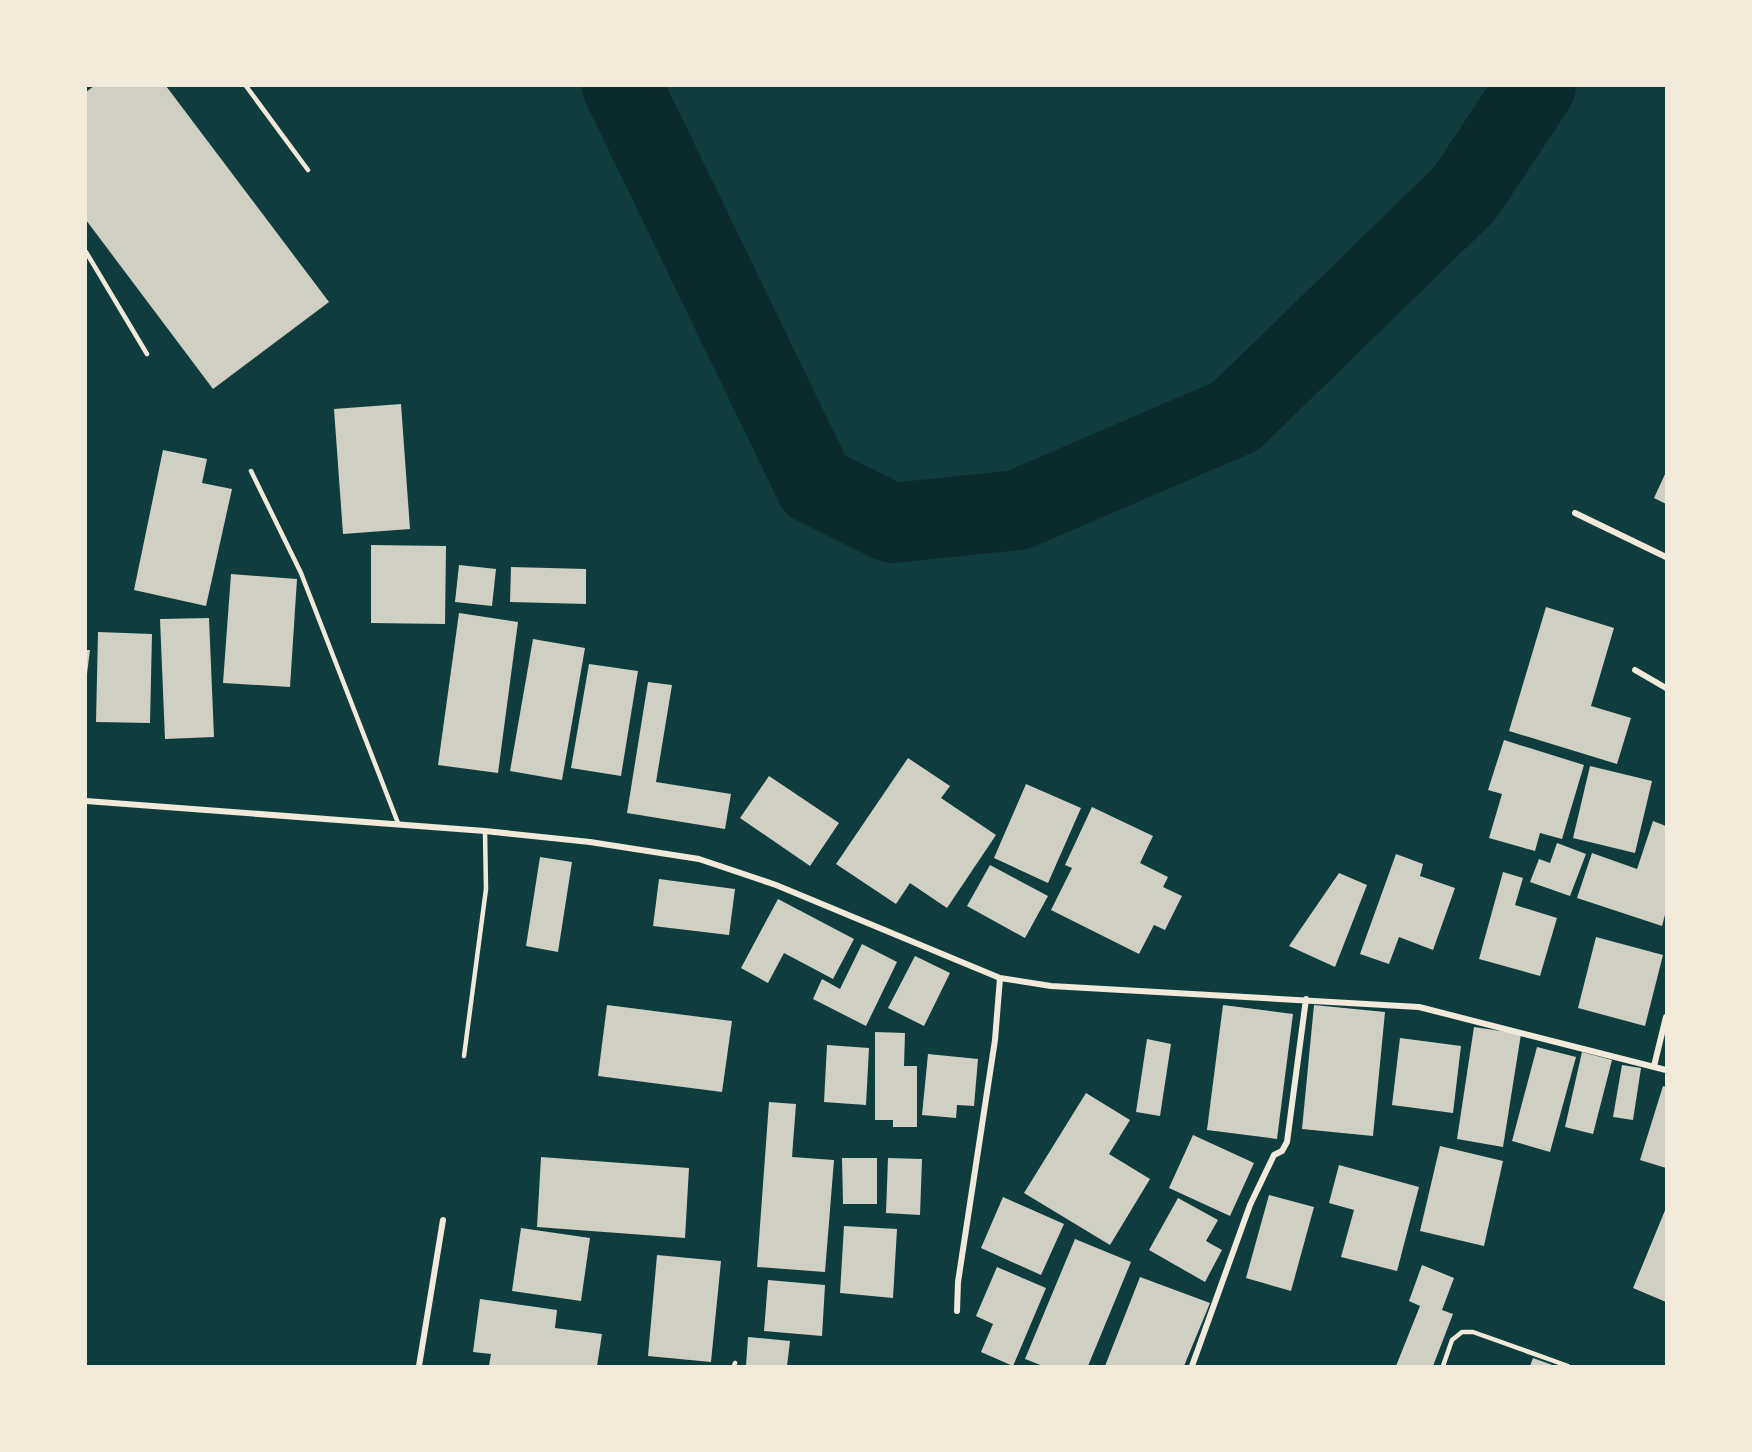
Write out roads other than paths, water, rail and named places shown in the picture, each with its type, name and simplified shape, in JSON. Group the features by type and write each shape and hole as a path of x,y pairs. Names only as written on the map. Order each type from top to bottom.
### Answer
{"street":[{"path":"1575,513 1666,557"},
{"path":"1635,670 1666,688"},
{"path":"86,801 485,831 590,842 699,859 776,885 1000,978 1051,986 1419,1007 1666,1070"},
{"path":"957,1311 958,1282 995,1040 1000,978"},
{"path":"1192,1366 1250,1205 1274,1155 1282,1151 1287,1142 1306,999"},
{"path":"1654,1066 1666,1017"},
{"path":"419,1366 443,1220"}],"lane":[{"path":"246,86 308,170"},
{"path":"86,252 147,354"},
{"path":"251,471 301,573 398,823"},
{"path":"464,1056 486,889 485,831"},
{"path":"1443,1366 1452,1341 1462,1332 1473,1332 1568,1366"}],"waterway":[{"path":"622,86 815,485 892,523 1018,510 1236,416 1465,193 1536,86"}]}
